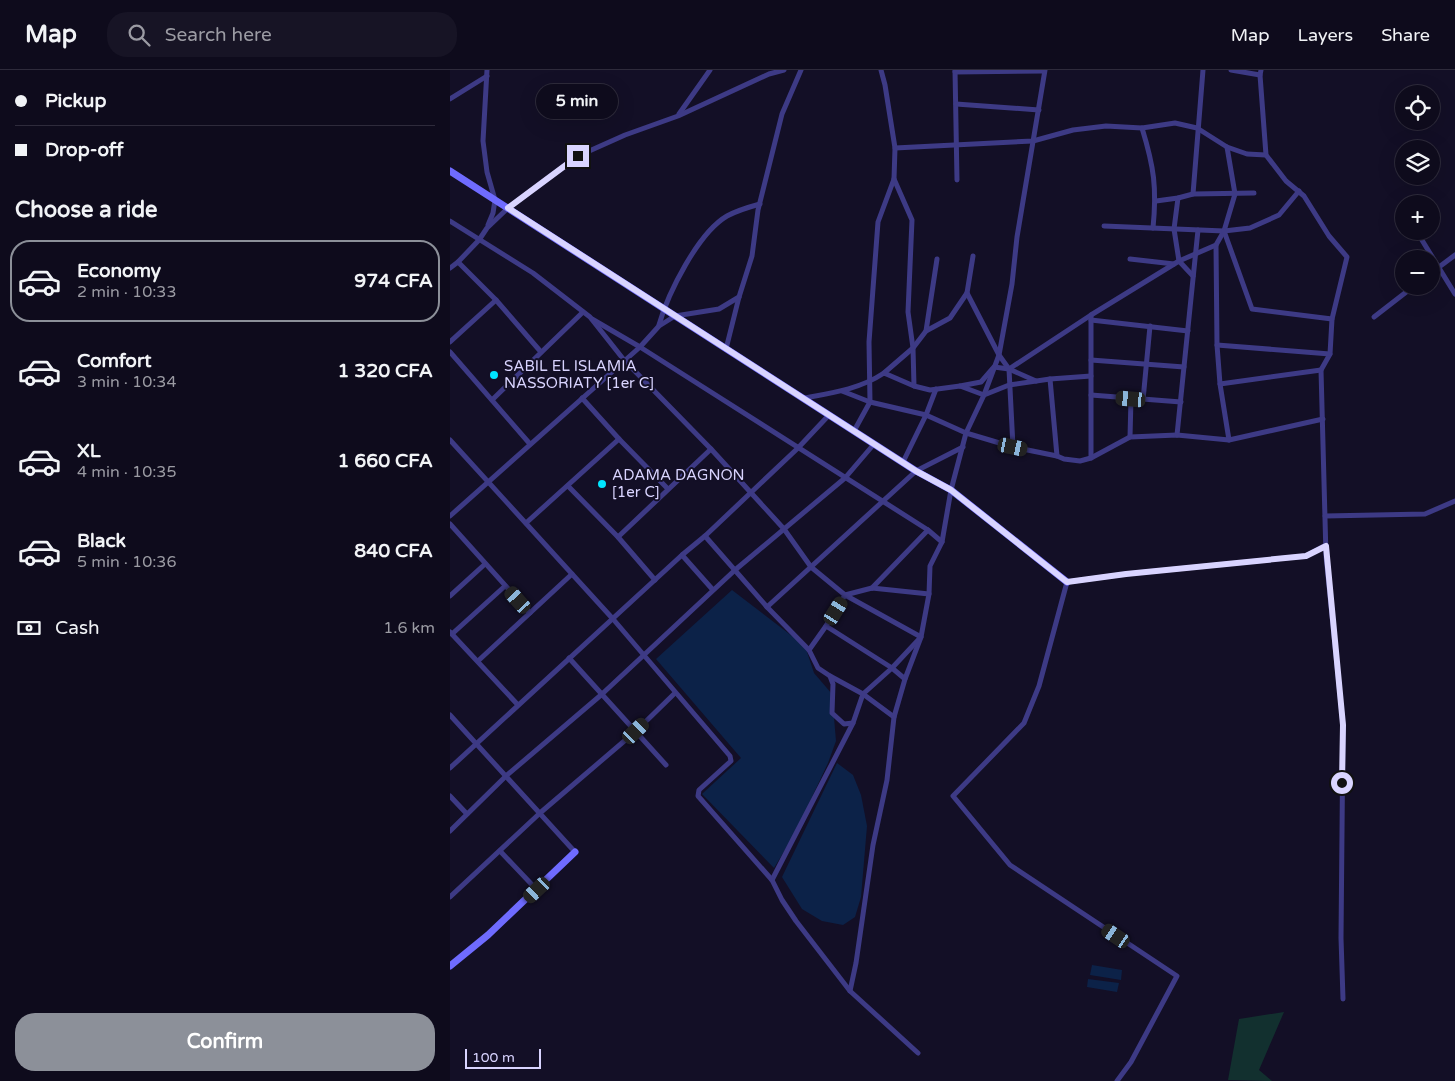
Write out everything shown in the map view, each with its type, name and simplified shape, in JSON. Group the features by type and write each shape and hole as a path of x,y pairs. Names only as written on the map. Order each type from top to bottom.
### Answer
{"street":[{"path":"450,268 479,240 494,213 495,200 487,172 483,141 487,70"},
{"path":"678,116 710,70"},
{"path":"487,228 508,208 578,156 625,135 678,116 769,74 784,70"},
{"path":"726,349 739,296 752,256 760,204 782,114 801,70"},
{"path":"854,431 870,402 869,342 878,222 894,179 895,148 881,70"},
{"path":"1193,194 1202,70"},
{"path":"1231,70 1261,72 1266,155 1286,181 1304,196 1329,236 1347,257 1332,319 1330,354 1322,370 1326,546 1343,725 1341,938 1343,999"},
{"path":"850,991 873,845 887,780 894,717 905,679 921,637 929,594 930,566 942,542 951,490 966,432 984,395 999,355 1045,71 955,71 957,180"},
{"path":"450,99 487,76"},
{"path":"956,104 1039,110"},
{"path":"895,148 1034,141 1081,129 1106,126 1142,128 1176,123 1197,128 1227,147 1247,154 1266,155"},
{"path":"1142,128 1154,171 1156,201 1153,228"},
{"path":"1227,147 1234,194 1224,231 1216,245 1217,345 1220,384 1229,440"},
{"path":"450,171 916,471 951,490 1067,582 1126,574 1306,556 1326,546"},
{"path":"894,179 912,220 908,312 913,348 914,386"},
{"path":"1104,226 1224,231 1250,228 1279,215 1299,192"},
{"path":"1156,201 1193,194 1254,193"},
{"path":"1176,263 1174,229 1178,198"},
{"path":"659,326 664,308 686,263 710,232 726,217 744,208 760,204"},
{"path":"450,221 533,273 590,317 928,530 942,542"},
{"path":"1177,435 1198,230"},
{"path":"1224,231 1252,309 1332,319"},
{"path":"1010,369 1176,263 1216,245"},
{"path":"1440,267 1455,255"},
{"path":"804,398 842,391 871,382 913,348 926,331 950,318 967,293 973,256"},
{"path":"926,331 937,259"},
{"path":"1130,259 1176,263 1194,276"},
{"path":"458,262 496,300 541,352"},
{"path":"1440,270 1455,294"},
{"path":"967,293 999,355 1010,369 1009,385 1013,447"},
{"path":"1374,317 1402,295"},
{"path":"450,516 640,347 659,326 675,316 719,309 739,296"},
{"path":"450,342 496,300"},
{"path":"492,400 583,312"},
{"path":"590,317 624,360 784,529 811,567 845,596 921,637"},
{"path":"1091,318 1188,331"},
{"path":"1091,318 1091,458"},
{"path":"1143,400 1150,326"},
{"path":"1217,345 1330,354"},
{"path":"450,352 530,444"},
{"path":"1091,360 1184,366"},
{"path":"994,368 1010,369 1037,381"},
{"path":"884,373 914,386 936,390 981,382 994,368"},
{"path":"1220,384 1322,370"},
{"path":"960,386 984,395 1009,385 1091,376"},
{"path":"1050,379 1057,456"},
{"path":"903,462 936,390"},
{"path":"842,391 870,402 926,415 966,432 1013,447 1080,461 1091,458 1130,437 1177,435 1229,440 1323,419"},
{"path":"1091,395 1181,402"},
{"path":"582,398 668,489"},
{"path":"1130,437 1131,399"},
{"path":"450,768 705,536 798,448 829,414"},
{"path":"526,523 619,439"},
{"path":"450,440 613,619 675,694 730,756 731,761 699,790 698,796 772,880 796,921 850,991 918,1053"},
{"path":"450,831 506,776 601,695 735,570 845,478 874,444"},
{"path":"767,607 916,471 963,447"},
{"path":"618,537 710,449"},
{"path":"568,486 618,537 655,580"},
{"path":"1325,516 1425,514 1455,501"},
{"path":"450,524 530,613"},
{"path":"872,588 928,530"},
{"path":"705,536 767,607 809,650 818,668 863,694 894,717"},
{"path":"682,555 714,590"},
{"path":"450,596 486,564"},
{"path":"478,661 572,574"},
{"path":"1067,582 1039,686 1024,723 953,796 1010,865 1177,976 1131,1062 1116,1081"},
{"path":"505,586 451,633 518,705"},
{"path":"809,650 845,596 872,588 929,594"},
{"path":"826,626 892,668 905,679"},
{"path":"772,880 853,723 863,694 892,668 921,637"},
{"path":"569,658 666,765"},
{"path":"830,676 833,684 832,713 844,724 853,723"},
{"path":"450,897 540,813 636,731 675,694"},
{"path":"450,715 575,852 488,935 450,966"},
{"path":"450,796 467,814"},
{"path":"500,851 537,890"}],"green space":[{"path":"1284,1012 1259,1070 1272,1081 1228,1080 1239,1019"}],"water":[{"path":"732,590 805,646 814,673 832,694 836,741 828,763 794,835 774,868 702,794 741,758 656,659"},
{"path":"837,763 853,775 861,795 867,826 861,897 855,917 843,925 822,921 802,909 782,877"},
{"path":"1092,965 1122,970 1121,980 1090,975"},
{"path":"1088,979 1119,983 1117,992 1087,987"}],"place":[{"name":"SABIL EL ISLAMIA NASSORIATY [1er C]","path":"494,375"},
{"name":"ADAMA DAGNON [1er C]","path":"602,484"}],"route":[{"path":"578,156 508,208 916,471 951,490 1067,582 1126,574 1306,556 1326,546 1343,725 1342,783"}]}
